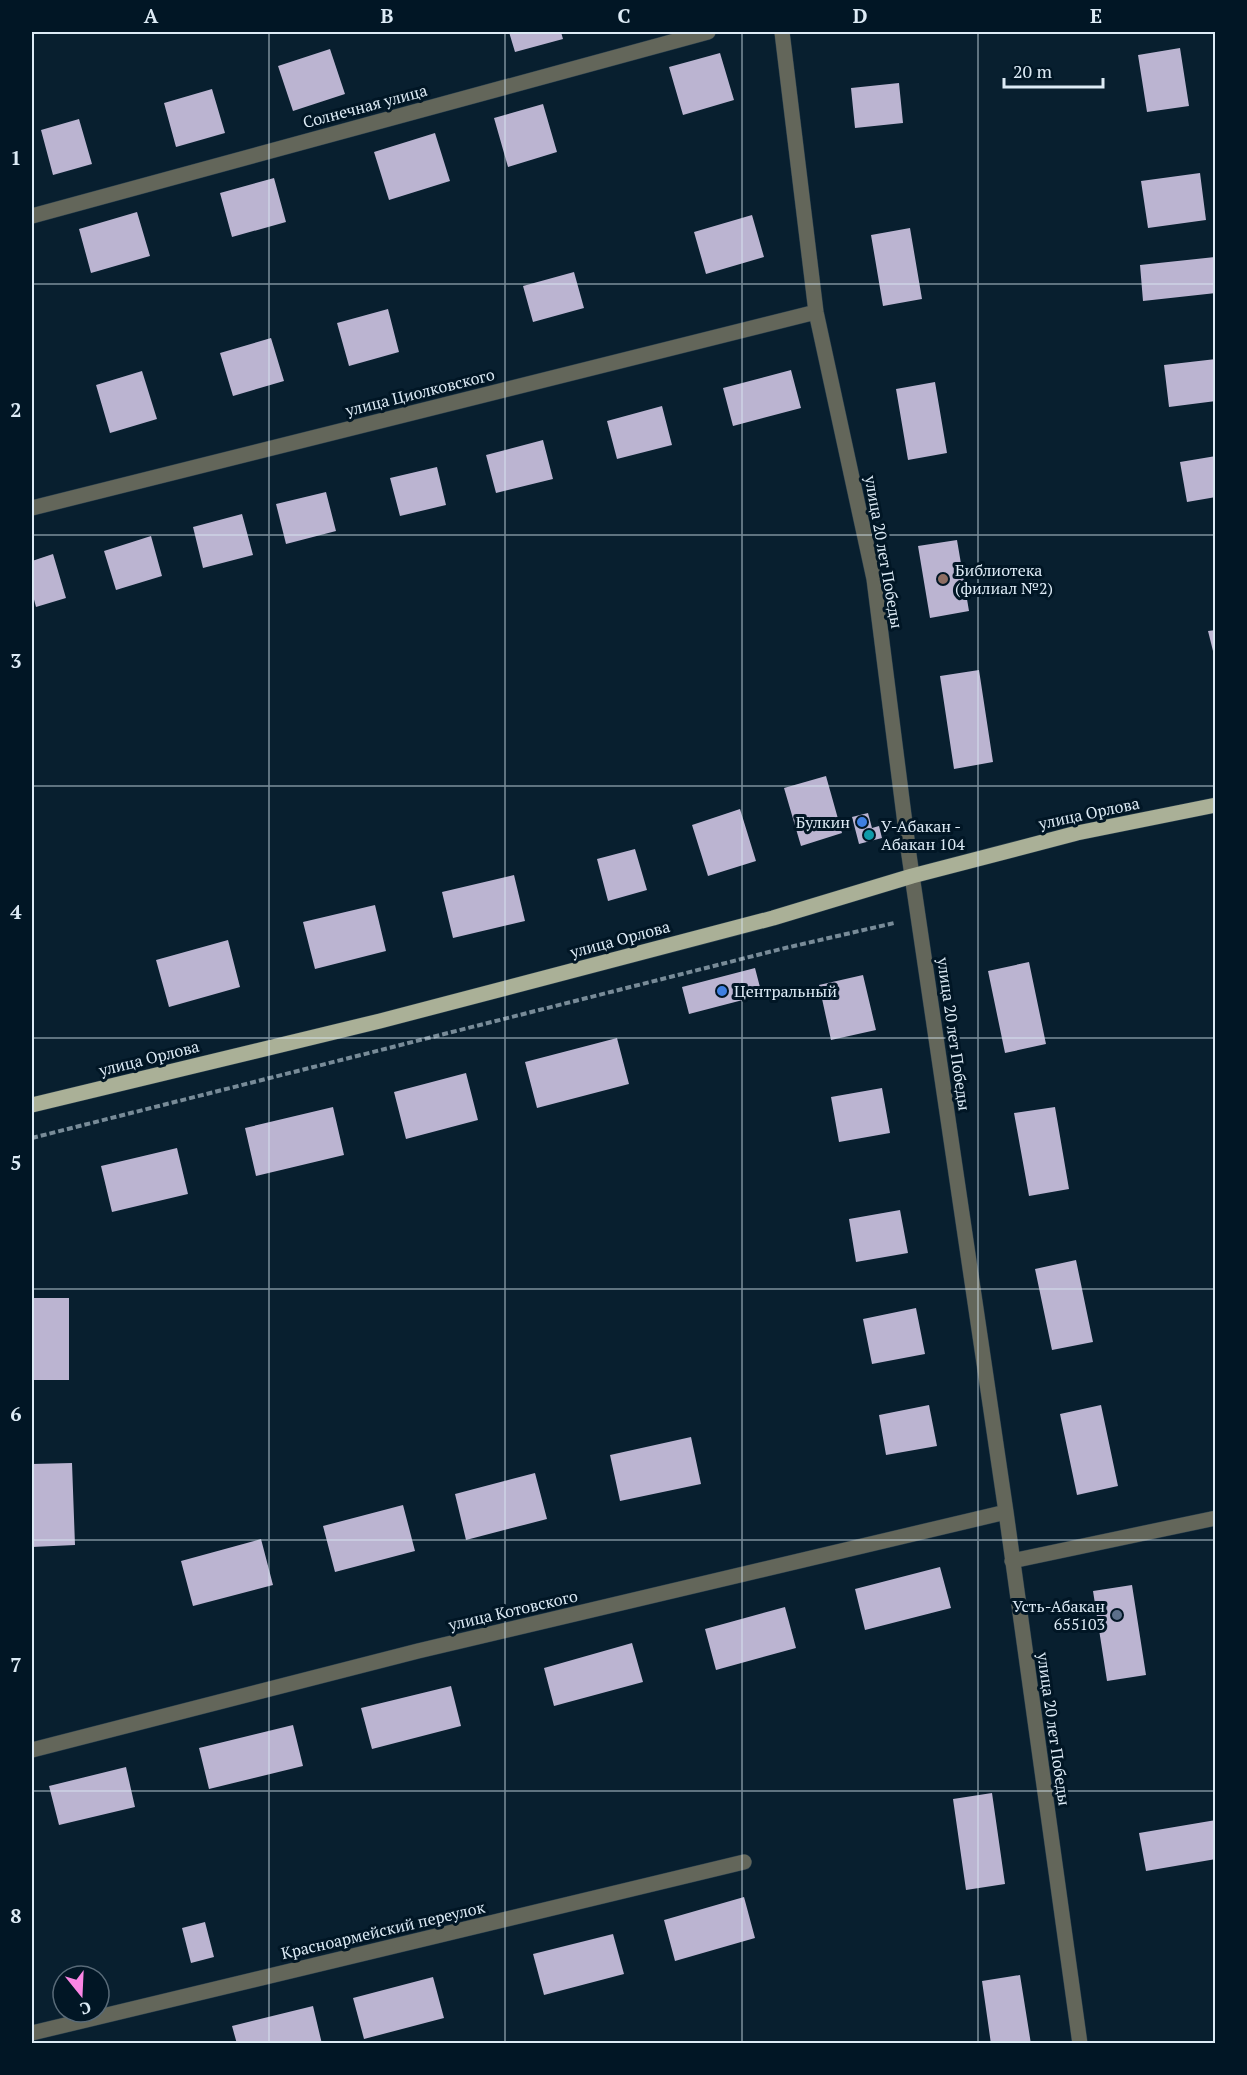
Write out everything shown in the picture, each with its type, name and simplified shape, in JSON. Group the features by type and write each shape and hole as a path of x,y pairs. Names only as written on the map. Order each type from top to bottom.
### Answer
{"main road":[{"name":"улица Орлова","path":"32,1105 380,1021 773,918 912,876 1077,833 1215,805"}],"street":[{"name":"Солнечная улица","path":"32,216 708,32"},
{"name":"улица 20 лет Победы","path":"782,32 816,312 873,579 912,876 1006,1512 1080,2043"},
{"name":"улица Циолковского","path":"32,508 816,312"},
{"name":"улица Котовского","path":"32,1750 418,1651 1006,1512"},
{"path":"1012,1560 1215,1518"},
{"name":"Красноармейский переулок","path":"32,2033 744,1862"}],"path":[{"path":"32,1138 781,949 918,917"}],"building":[{"path":"509,32 561,32 563,39 515,52"},
{"path":"1180,48 1189,106 1147,112 1138,55"},
{"path":"330,49 345,94 293,111 278,66"},
{"path":"720,53 734,100 683,115 669,67"},
{"path":"899,83 903,123 855,128 851,88"},
{"path":"212,89 225,133 176,147 164,103"},
{"path":"543,104 557,152 508,167 494,118"},
{"path":"79,119 92,164 53,175 41,130"},
{"path":"435,133 450,181 389,200 374,152"},
{"path":"1200,173 1206,220 1148,228 1141,181"},
{"path":"274,178 286,222 232,237 220,193"},
{"path":"137,212 150,256 91,273 79,229"},
{"path":"752,215 764,257 706,274 694,232"},
{"path":"910,228 922,299 883,306 871,235"},
{"path":"1215,257 1216,293 1143,301 1140,265"},
{"path":"574,272 584,308 533,322 523,286"},
{"path":"388,309 399,352 349,366 337,323"},
{"path":"271,338 284,381 233,396 220,353"},
{"path":"1216,359 1216,401 1169,407 1164,365"},
{"path":"791,370 801,408 733,426 723,388"},
{"path":"142,371 157,419 110,433 96,385"},
{"path":"935,382 947,453 908,460 896,389"},
{"path":"662,406 672,445 617,459 607,421"},
{"path":"543,440 553,479 496,493 486,455"},
{"path":"1216,456 1216,497 1187,502 1180,462"},
{"path":"437,467 446,505 400,516 390,478"},
{"path":"326,492 336,531 286,544 276,504"},
{"path":"242,514 253,555 203,568 193,527"},
{"path":"151,536 162,576 116,590 104,551"},
{"name":"Библиотека (филиал №2)","path":"957,540 969,611 930,618 918,546"},
{"path":"53,554 66,598 36,607 32,592 32,561"},
{"path":"1216,630 1216,659 1215,659 1208,631"},
{"path":"979,670 993,762 954,769 940,676"},
{"path":"826,776 842,833 801,846 784,788"},
{"path":"740,809 756,861 708,876 692,825"},
{"path":"868,813 872,828 879,826 882,838 859,844 852,817"},
{"path":"635,849 647,890 608,901 597,859"},
{"path":"514,875 525,921 453,938 442,892"},
{"path":"375,905 386,951 315,969 303,922"},
{"path":"228,940 240,987 169,1007 156,960"},
{"path":"1029,962 1046,1044 1005,1053 988,971"},
{"name":"Центральный","path":"755,968 762,995 689,1014 682,987"},
{"path":"863,975 876,1030 831,1040 819,985"},
{"path":"617,1038 629,1084 537,1108 525,1062"},
{"path":"466,1073 478,1120 406,1139 394,1092"},
{"path":"882,1088 890,1133 839,1142 831,1097"},
{"path":"333,1107 344,1155 256,1176 245,1128"},
{"path":"1055,1107 1069,1189 1029,1196 1014,1113"},
{"path":"177,1148 188,1194 112,1212 101,1166"},
{"path":"900,1210 908,1253 856,1262 849,1219"},
{"path":"1076,1260 1093,1342 1052,1350 1035,1269"},
{"path":"32,1298 69,1298 69,1380 32,1380"},
{"path":"916,1308 925,1354 872,1364 863,1319"},
{"path":"929,1405 937,1446 886,1455 879,1415"},
{"path":"1101,1405 1118,1486 1077,1495 1060,1414"},
{"path":"691,1437 701,1484 620,1501 610,1455"},
{"path":"72,1463 75,1545 32,1547 32,1464"},
{"path":"535,1473 547,1519 466,1540 455,1494"},
{"path":"403,1505 415,1551 335,1572 323,1526"},
{"path":"261,1539 273,1585 193,1606 181,1561"},
{"path":"940,1567 951,1608 865,1630 855,1589"},
{"path":"1132,1585 1146,1675 1107,1681 1093,1591"},
{"path":"785,1607 796,1648 716,1670 705,1629"},
{"path":"632,1643 643,1682 554,1706 544,1668"},
{"path":"451,1686 461,1726 372,1749 361,1708"},
{"path":"293,1725 303,1766 209,1789 199,1748"},
{"path":"126,1767 135,1807 59,1825 49,1786"},
{"path":"992,1793 1005,1884 966,1890 953,1799"},
{"path":"1216,1820 1216,1859 1146,1871 1139,1833"},
{"path":"744,1897 755,1938 675,1961 664,1920"},
{"path":"205,1922 214,1957 191,1963 182,1928"},
{"path":"613,1934 624,1974 544,1995 533,1954"},
{"path":"1020,1975 1031,2044 991,2044 982,1981"},
{"path":"433,1977 444,2018 364,2039 353,1998"},
{"path":"313,2006 322,2044 237,2044 232,2026"}],"place":[{"name":"Библиотека (филиал №2)","path":"943,579"},
{"name":"Булкин","path":"862,822"},
{"name":"У-Абакан - Абакан 104","path":"869,835"},
{"name":"Центральный","path":"722,991"},
{"name":"Усть-Абакан 655103","path":"1117,1615"}]}
